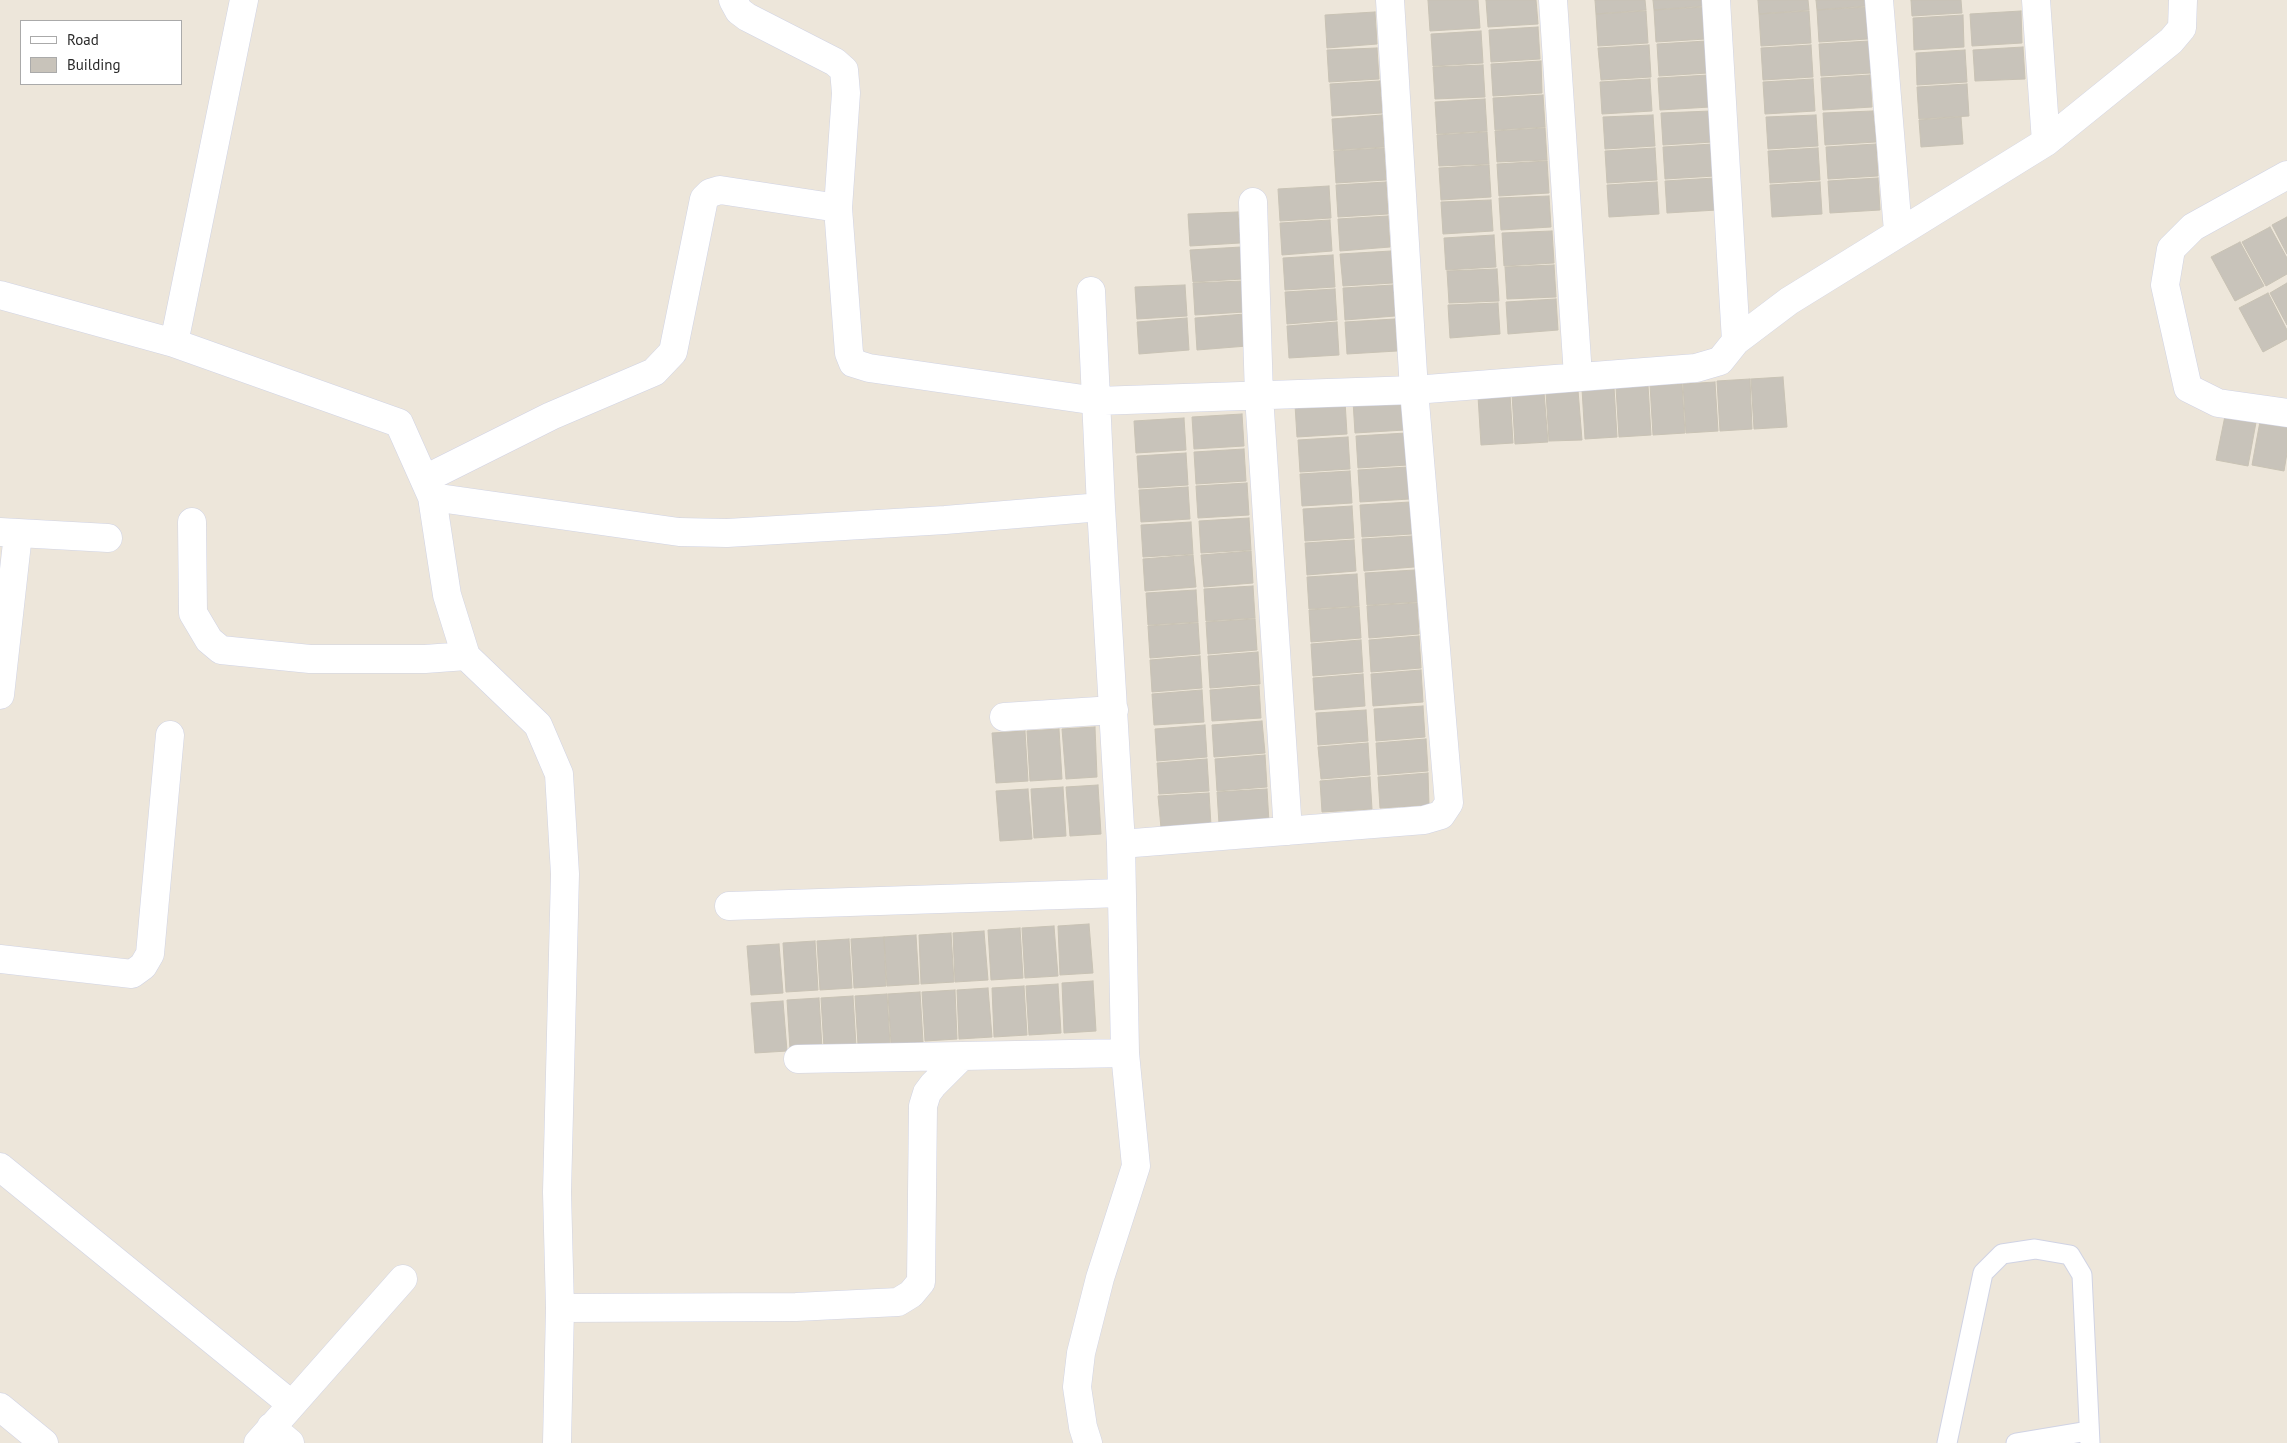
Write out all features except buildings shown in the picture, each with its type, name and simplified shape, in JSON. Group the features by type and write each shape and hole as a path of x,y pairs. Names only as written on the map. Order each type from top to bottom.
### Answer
{"street":[{"path":"174,343 244,0"},
{"path":"733,0 739,11 747,17 835,62 844,70 846,93 838,208 849,353 853,363 869,368 1097,401 1414,390 1696,368 1720,361 1736,341 1789,300 2046,142 2171,41 2182,28 2183,0"},
{"path":"1121,844 1424,820 1441,815 1449,803 1414,390 1390,0"},
{"path":"1553,0 1578,376"},
{"path":"1716,0 1736,341"},
{"path":"1879,0 1898,232"},
{"path":"2036,0 2046,142"},
{"path":"2287,174 2193,227 2171,249 2165,285 2188,388 2218,403 2257,407 2287,413"},
{"path":"428,488 551,416 654,372 673,352 704,199 710,193 720,190 838,208"},
{"path":"1253,202 1259,396 1288,831"},
{"path":"1088,1443 1083,1427 1077,1387 1082,1353 1100,1278 1136,1166 1125,1053 1121,844 1101,507 1091,291"},
{"path":"0,295 174,343 399,423 428,488 447,595 466,656 538,725 560,774 565,874 557,1192 560,1308 557,1443"},
{"path":"2257,407 2287,392"},
{"path":"428,488 679,532 728,533 945,520 1101,507"},
{"path":"192,522 193,613 209,640 221,650 310,659 425,659 466,656"},
{"path":"0,695 9,533 108,538"},
{"path":"1004,718 1114,710"},
{"path":"0,959 132,974 143,966 150,954 170,735"},
{"path":"730,906 1121,893"},
{"path":"798,1059 1125,1053"},
{"path":"560,1308 796,1307 898,1302 911,1294 921,1282 923,1106 927,1093 933,1085 961,1057"},
{"path":"0,1167 291,1404"},
{"path":"273,1438 291,1404 403,1279"},
{"path":"0,1407 44,1443"}],"lane":[{"path":"1947,1443 1983,1273 2002,1254 2035,1249 2070,1255 2082,1275 2089,1437 2016,1443"}]}
